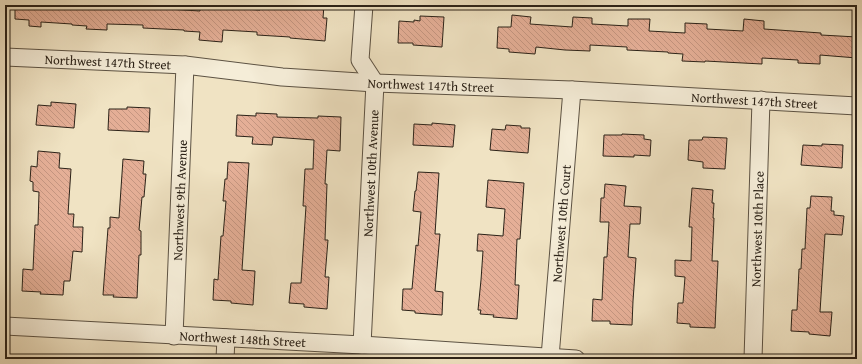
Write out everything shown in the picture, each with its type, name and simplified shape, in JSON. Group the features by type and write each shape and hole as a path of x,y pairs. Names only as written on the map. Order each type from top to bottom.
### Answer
{"street":[{"path":"364,5 360,60 375,83"},
{"name":"Northwest 147th Street","path":"5,57 185,64 282,77 375,83 572,90 857,106"},
{"name":"Northwest 9th Avenue","path":"174,336 185,64"},
{"name":"Northwest 10th Avenue","path":"362,345 375,83"},
{"name":"Northwest 10th Court","path":"550,358 572,90"},
{"name":"Northwest 10th Place","path":"753,359 761,100"},
{"name":"Northwest 148th Street","path":"5,326 362,345 576,359"},
{"path":"224,359 226,338"}],"building":[{"path":"15,5 167,5 167,9 200,11 200,5 224,5 224,8 260,10 261,5 324,5 323,18 327,18 325,41 257,35 257,32 223,30 222,42 199,40 200,32 143,28 143,25 107,24 107,30 86,29 87,26 72,24 41,22 41,27 29,26 29,20 15,19"},
{"path":"512,15 531,17 530,24 572,27 573,17 592,18 592,24 628,26 628,19 650,19 649,31 685,33 685,23 707,24 707,29 743,31 744,19 764,21 764,29 857,37 857,58 820,55 820,64 798,63 798,60 762,58 762,64 682,61 683,54 627,50 627,47 590,45 590,51 536,47 535,54 509,52 509,49 497,48 498,27 511,27"},
{"path":"420,16 444,17 442,47 413,45 413,43 398,43 399,21 420,21"},
{"path":"51,102 76,104 74,128 36,125 38,105 51,106"},
{"path":"127,107 150,108 149,132 108,130 109,109 127,109"},
{"path":"256,113 277,114 277,117 341,117 340,151 327,150 325,184 327,184 325,240 328,240 325,277 329,277 327,309 304,307 304,304 289,303 291,283 301,283 306,206 303,206 305,169 313,169 314,140 273,137 272,145 252,144 253,137 236,136 237,115 256,116"},
{"path":"432,123 455,125 453,147 413,145 414,124 432,125"},
{"path":"506,125 530,128 528,153 490,150 492,129 505,130"},
{"path":"604,135 644,135 644,139 651,140 650,156 603,156"},
{"path":"703,137 727,138 725,169 703,168 703,162 688,160 689,140 702,140"},
{"path":"822,144 843,145 842,168 801,165 803,145 822,146"},
{"path":"38,151 60,153 59,168 71,169 68,214 74,214 73,227 83,227 82,252 73,251 70,281 64,281 63,295 40,294 41,292 22,291 23,269 33,270 35,225 38,225 39,192 33,191 33,182 30,181 31,166 37,167"},
{"path":"123,159 144,161 143,174 146,174 139,230 141,231 141,255 139,255 137,298 103,295 108,228 110,228 110,217 119,218"},
{"path":"228,162 249,163 242,270 255,271 253,305 231,303 231,301 213,300 214,279 218,280 221,236 223,236 226,201 223,201"},
{"path":"418,172 439,173 435,234 440,234 435,291 443,292 442,315 415,313 415,311 402,310 403,289 412,289 416,245 418,246 421,212 413,211"},
{"path":"488,180 524,183 520,239 517,239 515,285 519,285 517,319 493,317 494,315 480,314 481,310 478,310 483,251 477,251 478,234 503,236 505,209 486,207"},
{"path":"605,184 626,186 624,206 641,207 640,224 630,224 628,257 636,258 632,325 610,324 610,321 592,321 593,299 602,300 604,257 607,257 609,222 600,222 601,198 604,198"},
{"path":"692,188 713,190 712,203 714,203 714,218 712,261 718,261 715,328 690,327 690,324 677,323 678,303 683,303 685,277 675,276 675,260 691,261 692,227 689,227"},
{"path":"811,196 832,197 831,211 834,211 834,215 844,216 842,235 825,234 820,312 832,312 830,336 809,334 809,332 791,331 792,310 797,310 799,269 801,269 802,249 805,249 807,208 810,208"}]}
